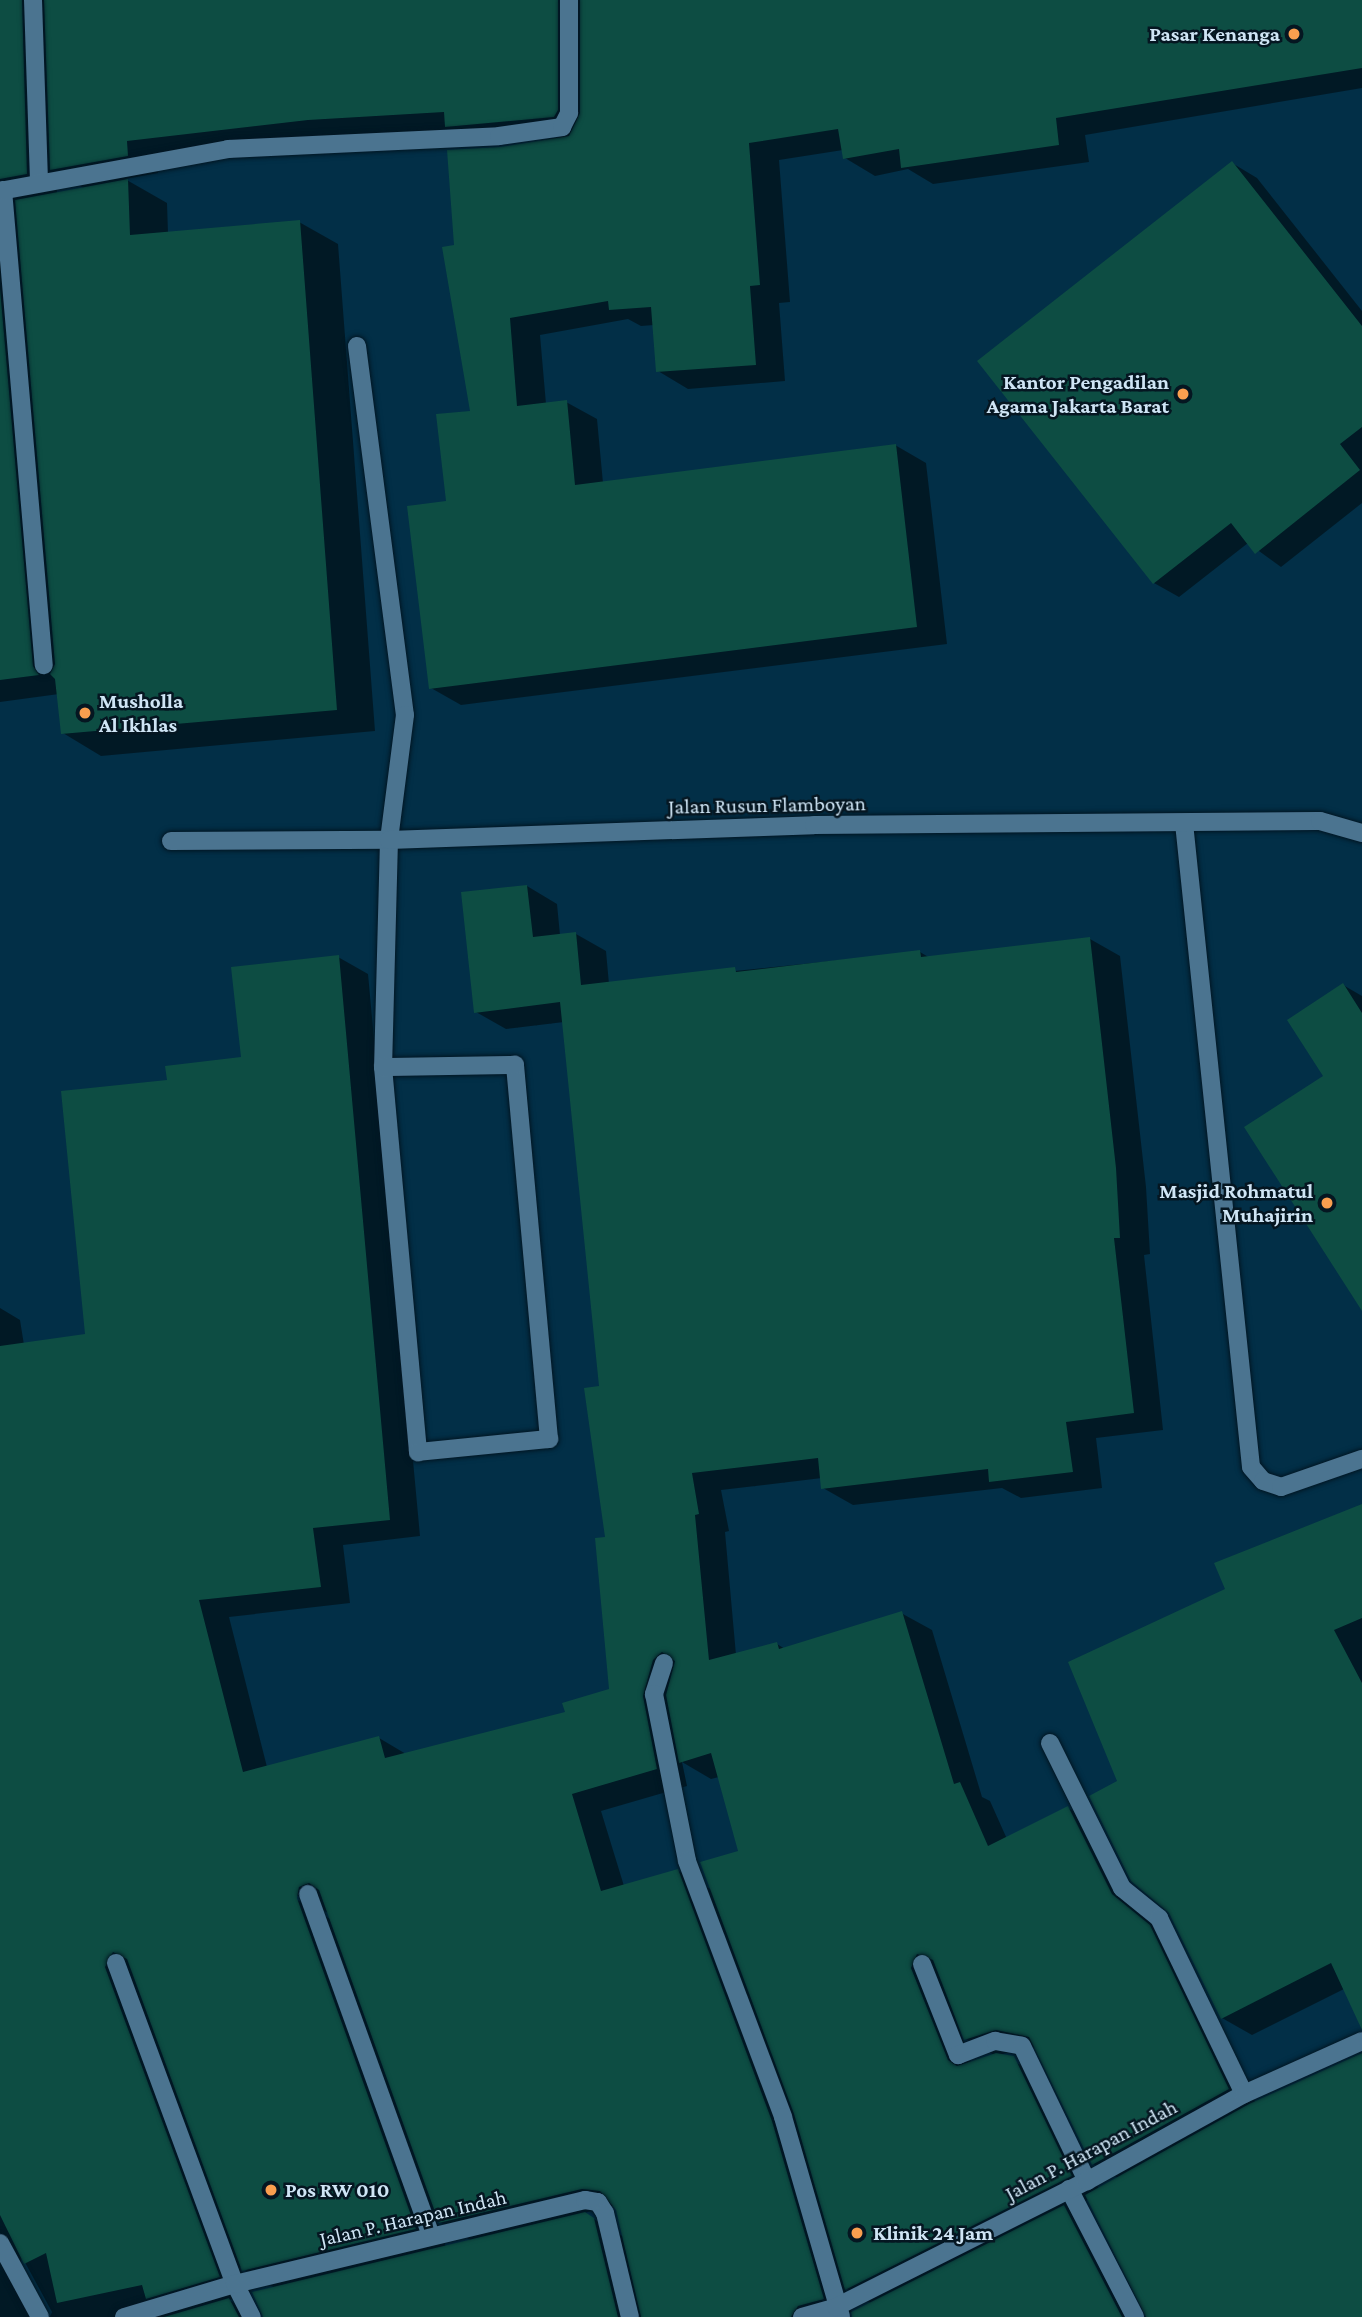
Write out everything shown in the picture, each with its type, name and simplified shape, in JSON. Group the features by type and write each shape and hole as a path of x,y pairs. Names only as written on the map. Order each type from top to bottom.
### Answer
{"street":[{"path":"33,0 39,182"},
{"path":"44,665 2,190 228,149 499,136 562,127 569,113 569,0"},
{"path":"357,346 405,715 389,839 383,1068 418,1452 549,1438 515,1065 383,1068"},
{"name":"Jalan Rusun Flamboyan","path":"171,841 389,839 814,825 1320,821 1362,832"},
{"path":"1184,823 1251,1466 1262,1481 1282,1487 1362,1459"},
{"path":"664,1663 654,1694 687,1861 783,2117 839,2312"},
{"path":"1049,1743 1122,1888 1159,1918 1244,2094"},
{"path":"308,1894 431,2236"},
{"path":"116,1963 235,2284 252,2317"},
{"path":"922,1964 958,2055 995,2041 1022,2046 1087,2181"},
{"name":"Jalan P. Harapan Indah","path":"802,2317 839,2312 1087,2181 1244,2094 1362,2041"},
{"path":"1069,2189 1135,2317"},
{"name":"Jalan P. Harapan Indah","path":"124,2317 235,2284 431,2236 585,2193 597,2202 605,2213 630,2317"},
{"path":"0,2243 40,2317"}],"building":[{"path":"0,0 22,0 27,174 0,179"},
{"path":"44,0 558,0 558,110 554,117 445,127 444,112 308,120 127,141 128,156 50,170"},
{"path":"580,0 1362,0 1362,68 1056,118 1059,145 901,168 899,149 843,159 838,129 749,143 760,285 750,286 756,365 656,372 651,307 609,310 608,301 510,318 517,406 567,400 575,485 896,444 917,627 429,689 407,506 446,501 436,414 470,411 442,247 454,245 447,150 500,147 569,136 580,113"},
{"name":"Kantor Pengadilan Agama Jakarta Barat","path":"1232,161 1362,326 1362,427 1340,444 1360,470 1255,554 1231,523 1153,584 977,361"},
{"path":"128,179 130,235 300,220 337,710 61,734 55,679 50,674 55,664 15,200"},
{"path":"0,288 33,666 39,675 0,680"},
{"path":"527,885 533,937 576,932 581,985 735,967 736,972 920,950 921,957 1090,937 1116,1168 1120,1238 1114,1238 1134,1413 1066,1422 1073,1472 989,1482 988,1469 821,1489 818,1458 692,1473 699,1514 695,1515 709,1660 777,1642 779,1649 902,1611 954,1784 960,1782 988,1846 1068,1806 1112,1894 1150,1925 1229,2089 1092,2165 1029,2037 996,2030 964,2040 933,1960 917,1954 911,1968 948,2060 957,2066 996,2053 1014,2056 1072,2176 845,2290 794,2114 700,1862 738,1851 711,1753 679,1763 666,1695 675,1661 662,1652 653,1660 643,1696 657,1769 572,1794 601,1891 678,1869 772,2121 824,2299 798,2306 791,2317 641,2317 616,2210 600,2191 582,2189 439,2223 319,1890 309,1883 299,1887 297,1898 416,2229 242,2271 127,1959 113,1952 105,1967 220,2277 146,2299 142,2285 57,2303 46,2253 24,2264 0,2215 0,1346 85,1334 61,1091 167,1080 165,1066 241,1057 231,967 339,955 390,1520 313,1528 321,1587 199,1600 243,1772 379,1736 385,1758 565,1712 562,1703 609,1689 595,1538 605,1537 584,1388 599,1386 560,1002 474,1013 461,892"},
{"name":"Masjid Rohmatul Muhajirin","path":"1343,983 1362,1013 1362,1311 1244,1127 1323,1076 1287,1020"},
{"path":"1362,1504 1362,1618 1334,1630 1362,1683 1362,2030 1331,1963 1221,2019 1169,1913 1131,1881 1089,1796 1117,1781 1068,1662 1225,1589 1214,1563"},
{"path":"1362,2053 1362,2317 1146,2317 1085,2195 1249,2104"},
{"path":"1064,2205 1122,2317 852,2317 851,2312"},
{"path":"585,2212 594,2218 618,2317 263,2317 252,2292"},
{"path":"229,2298 239,2317 164,2317"}],"place":[{"name":"Pasar Kenanga","path":"1294,34"},
{"name":"Kantor Pengadilan Agama Jakarta Barat","path":"1183,394"},
{"name":"Musholla Al Ikhlas","path":"85,713"},
{"name":"Masjid Rohmatul Muhajirin","path":"1327,1203"},
{"name":"Pos RW 010","path":"271,2190"},
{"name":"Klinik 24 Jam","path":"857,2233"}]}
